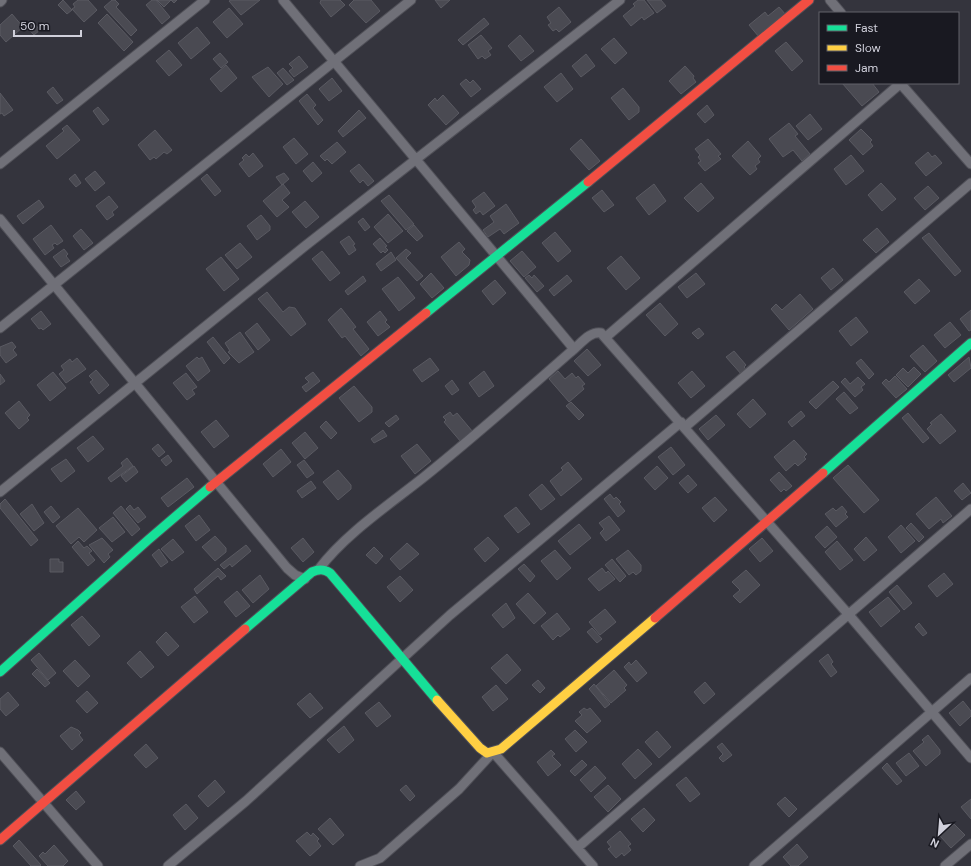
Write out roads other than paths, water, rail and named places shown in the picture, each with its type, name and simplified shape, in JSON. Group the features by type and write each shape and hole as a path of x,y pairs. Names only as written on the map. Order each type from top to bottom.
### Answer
{"street":[{"path":"0,164 205,0"},
{"path":"283,0 574,348"},
{"path":"0,328 411,0"},
{"path":"0,492 305,246 620,0"},
{"path":"0,672 49,631 97,585 217,481 497,257 714,80 809,0"},
{"path":"830,0 840,12"},
{"path":"606,337 900,84"},
{"path":"902,84 970,161"},
{"path":"168,866 246,801 450,615 683,425 971,183"},
{"path":"0,219 287,568 295,575 305,578"},
{"path":"0,840 305,578 319,569 326,560 352,535 452,455 574,348 596,332 606,337 768,521 971,758"},
{"path":"319,569 324,569 330,573 401,659 480,748 487,752 493,752 501,749 712,567 768,521 971,343"},
{"path":"577,848 971,509"},
{"path":"754,866 971,678"},
{"path":"0,752 98,866"},
{"path":"493,752 593,866"},
{"path":"360,866 380,858 459,789 493,752"},
{"path":"945,866 971,844"}]}
